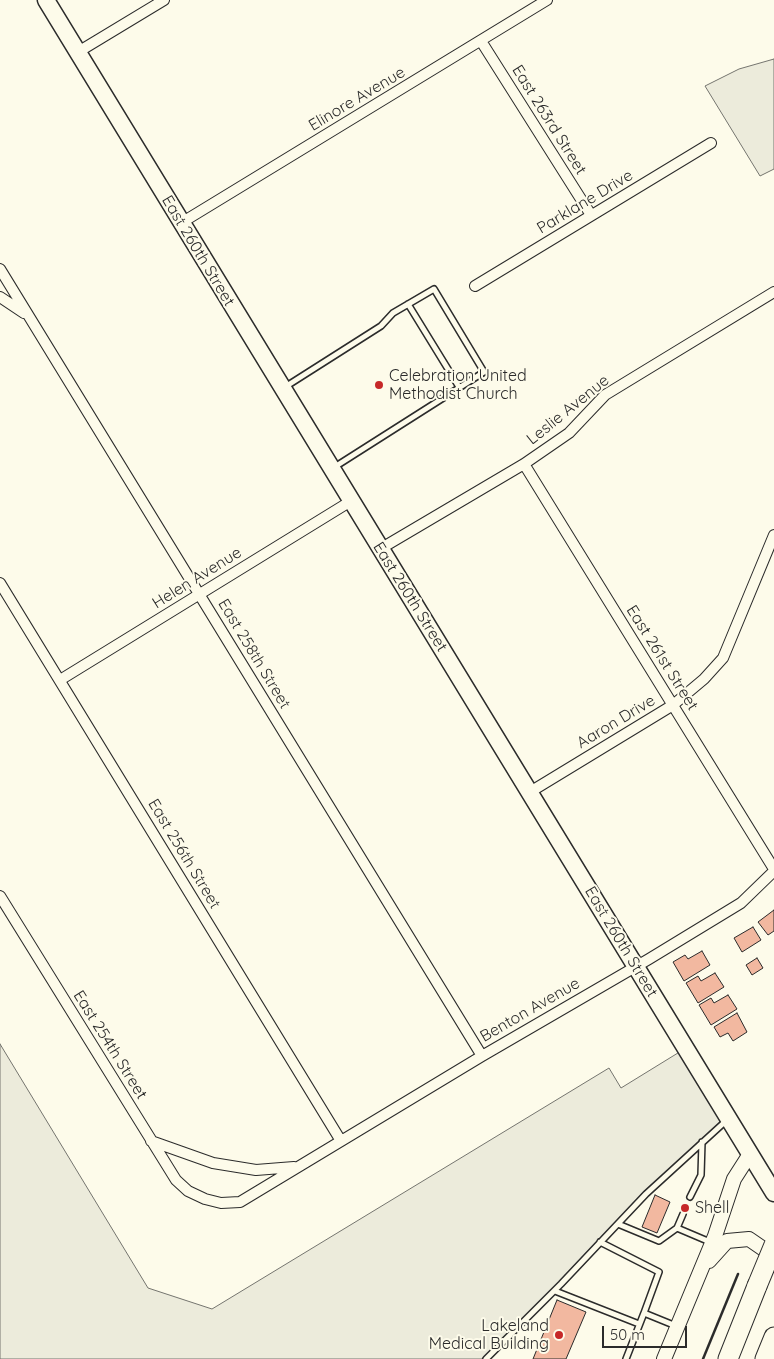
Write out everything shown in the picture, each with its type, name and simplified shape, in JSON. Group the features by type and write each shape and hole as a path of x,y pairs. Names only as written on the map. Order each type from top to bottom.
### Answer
{"highway":[{"path":"728,1359 774,1245"},
{"path":"765,1359 774,1337"}],"main road":[{"name":"East 260th Street","path":"46,0 774,1193"}],"street":[{"path":"78,52 164,0"},
{"name":"Elinore Avenue","path":"181,224 547,0"},
{"name":"East 263rd Street","path":"481,41 591,215"},
{"name":"Parklane Drive","path":"475,286 711,143"},
{"name":"East 258th Street","path":"0,269 25,314 482,1056"},
{"name":"Leslie Avenue","path":"380,550 524,464 569,433 606,395 774,292"},
{"path":"0,297 25,314"},
{"name":"East 261st Street","path":"524,464 774,870"},
{"name":"Helen Avenue","path":"60,680 351,501"},
{"name":"Aaron Drive","path":"530,792 673,705 704,679 723,658 774,535"},
{"name":"East 256th Street","path":"0,583 341,1142"},
{"name":"Benton Avenue","path":"205,1199 221,1203 240,1202 295,1167 341,1142 482,1056 741,903 774,870"},
{"name":"East 254th Street","path":"0,896 176,1180 188,1191 205,1199"},
{"name":"Benton Avenue","path":"151,1141 178,1152 221,1164 256,1170 295,1167"},
{"path":"664,1359 712,1243 734,1178 750,1154"},
{"path":"700,1271 727,1241 749,1239 765,1250 774,1266"}],"lane":[{"path":"282,388 381,326 393,313 434,289 484,372 410,421 331,468"},
{"path":"408,304 459,387"},
{"path":"486,1359 555,1291 618,1224 702,1142 729,1119"},
{"path":"690,1197 701,1175 702,1142"},
{"path":"618,1224 660,1241 677,1228 683,1214"},
{"path":"677,1228 712,1243"},
{"path":"600,1242 660,1272 626,1359"},
{"path":"555,1291 639,1324"},
{"path":"644,1313 678,1326"}],"shaded area":[{"path":"774,59 774,169 760,176 705,86 739,69"},
{"path":"0,1044 148,1288 212,1309 609,1068 621,1088 686,1048 729,1119 695,1148 486,1359 0,1359"}],"building":[{"path":"774,910 774,931 768,935 758,922"},
{"path":"753,927 761,940 742,952 734,938"},
{"path":"702,951 710,965 684,981 673,962 685,955 688,959"},
{"path":"757,958 763,968 752,975 746,965"},
{"path":"715,973 724,987 698,1003 686,983 698,976 701,981"},
{"path":"728,995 737,1009 711,1025 699,1005 711,998 714,1003"},
{"path":"737,1013 747,1032 733,1041 728,1033 720,1037 714,1027"},
{"path":"655,1195 670,1202 657,1233 642,1227"},
{"name":"Lakeland Medical Building","path":"557,1300 586,1312 566,1359 533,1359"}],"wall":[{"path":"703,1359 738,1274"}],"place":[{"name":"Celebration United Methodist Church","path":"379,385"},
{"name":"Shell","path":"685,1208"},
{"name":"Lakeland Medical Building","path":"559,1335"}]}
